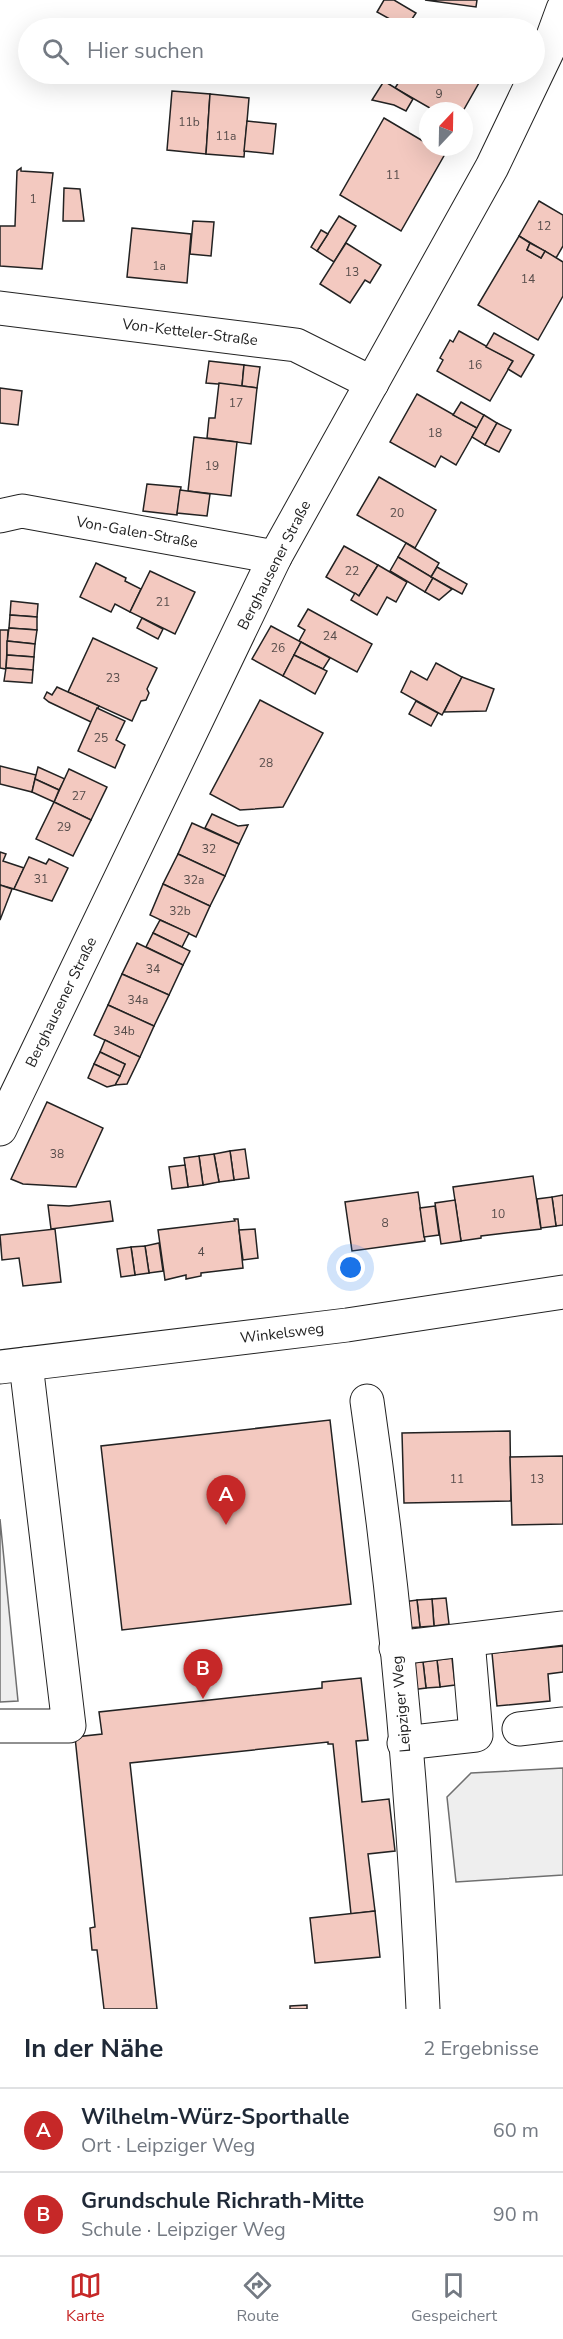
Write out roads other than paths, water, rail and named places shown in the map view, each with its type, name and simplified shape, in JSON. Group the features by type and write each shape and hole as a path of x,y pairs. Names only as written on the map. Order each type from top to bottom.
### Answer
{"street":[{"name":"Berghausener Straße","path":"545,56 563,9"},
{"name":"Berghausener Straße","path":"0,1129 275,557 492,166 532,84"},
{"name":"Von-Ketteler-Straße","path":"0,309 296,345 372,383"},
{"name":"Von-Galen-Straße","path":"0,516 22,511 275,557"},
{"name":"Winkelsweg","path":"13,1366 348,1325 563,1292"},
{"path":"0,1726 69,1726 13,1366"},
{"name":"Leipziger Weg","path":"367,1401 385,1528 418,1886 423,2009"},
{"path":"396,1648 563,1628"},
{"path":"404,1743 476,1735 468,1640"},
{"path":"519,1730 563,1724"}],"place":[{"name":"Wilhelm-Würz-Sporthalle","path":"226,1525"},
{"name":"Grundschule Richrath-Mitte","path":"203,1699"}]}
